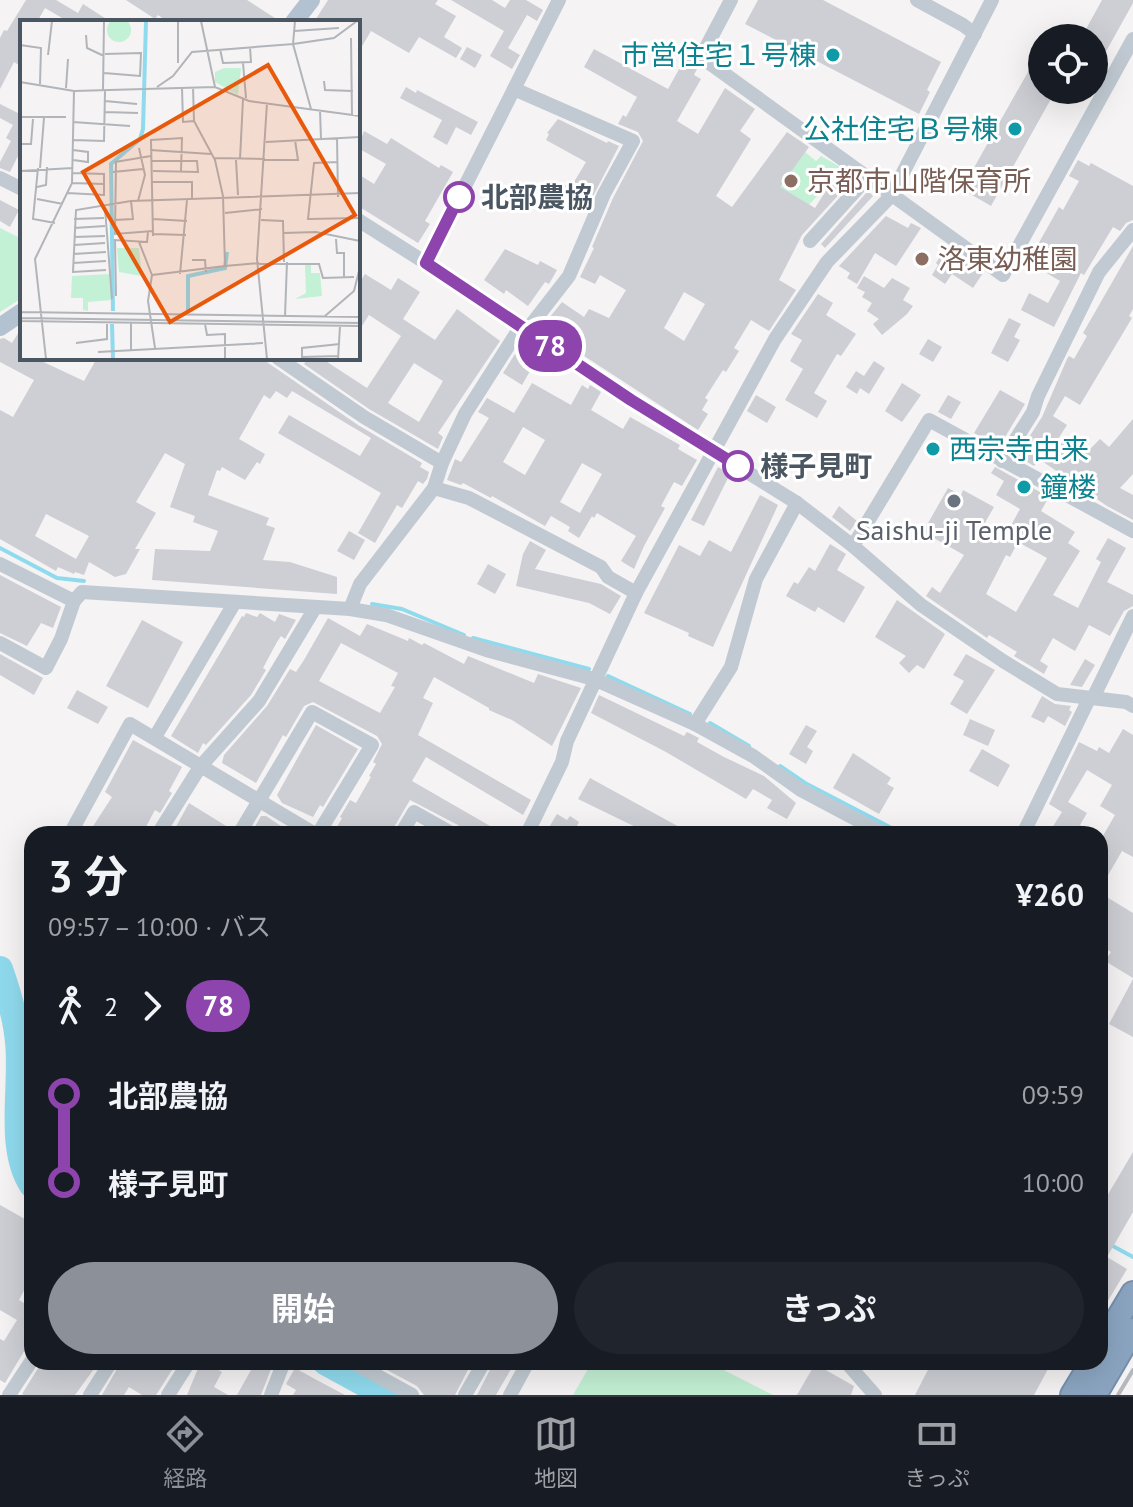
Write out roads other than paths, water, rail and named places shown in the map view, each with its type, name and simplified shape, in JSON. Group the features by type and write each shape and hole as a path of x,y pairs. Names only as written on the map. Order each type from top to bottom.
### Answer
{"highway":[{"path":"1108,1335 1133,1293"},
{"path":"1095,1395 1133,1330"},
{"path":"1072,1395 1087,1370"}],"main road":[{"path":"296,20 311,0"},
{"path":"0,327 20,313"}],"street":[{"path":"426,263 559,0"},
{"path":"731,0 701,57 1003,275 1133,39"},
{"path":"917,0 975,34"},
{"path":"531,826 562,762 567,741 594,679 636,593 775,339 827,262 891,196 992,0"},
{"path":"350,609 360,584 434,488 465,414 524,328 569,276 604,194 633,141 514,89"},
{"path":"0,178 20,188"},
{"path":"810,241 867,178"},
{"path":"360,221 797,503 921,605 1003,661 1057,694 1126,702 1133,706"},
{"path":"1002,461 1033,412 1044,381 1099,272 1133,230"},
{"path":"281,360 364,417 442,463"},
{"path":"853,546 929,420 1133,531"},
{"path":"434,488 469,498 601,567 608,577 636,593"},
{"path":"695,724 731,667 756,579 797,503"},
{"path":"0,564 74,601"},
{"path":"0,643 46,668 61,639 74,601 82,592 350,609 386,615 486,650 594,679 695,724 753,756 801,790 869,826"},
{"path":"155,737 235,602"},
{"path":"163,826 200,767 259,701 315,608"},
{"path":"1027,826 1133,616"},
{"path":"244,826 312,712 372,745 322,826"},
{"path":"74,826 130,724 303,826"},
{"path":"406,826 414,812 439,826"},
{"path":"9,1395 25,1370"},
{"path":"90,1395 106,1370"},
{"path":"168,1395 184,1370"},
{"path":"276,1393 281,1370"},
{"path":"381,1370 412,1395"},
{"path":"465,1395 479,1370"},
{"path":"510,1395 524,1370"},
{"path":"853,1370 875,1395"}],"waterway":[{"path":"0,548 57,578 84,581"},
{"path":"372,604 402,609 464,635"},
{"path":"473,638 589,669"},
{"path":"608,676 690,714"},
{"path":"710,723 749,746"},
{"path":"780,766 805,783 888,826"},
{"path":"0,969 17,1033 18,1134 24,1170"},
{"path":"1108,1243 1133,1257"},
{"path":"340,1370 385,1395"}],"railway":[{"path":"1118,1395 1133,1370"}],"place":[{"name":"市営住宅１号棟","path":"833,55"},
{"name":"公社住宅Ｂ号棟","path":"1015,129"},
{"name":"京都市山階保育所","path":"791,181"},
{"name":"北部農協","path":"459,197"},
{"name":"洛東幼稚園","path":"922,259"},
{"name":"西宗寺由来","path":"933,449"},
{"name":"様子見町","path":"738,466"},
{"name":"鐘楼","path":"1024,487"},
{"name":"Saishu-ji Temple","path":"954,501"}]}
